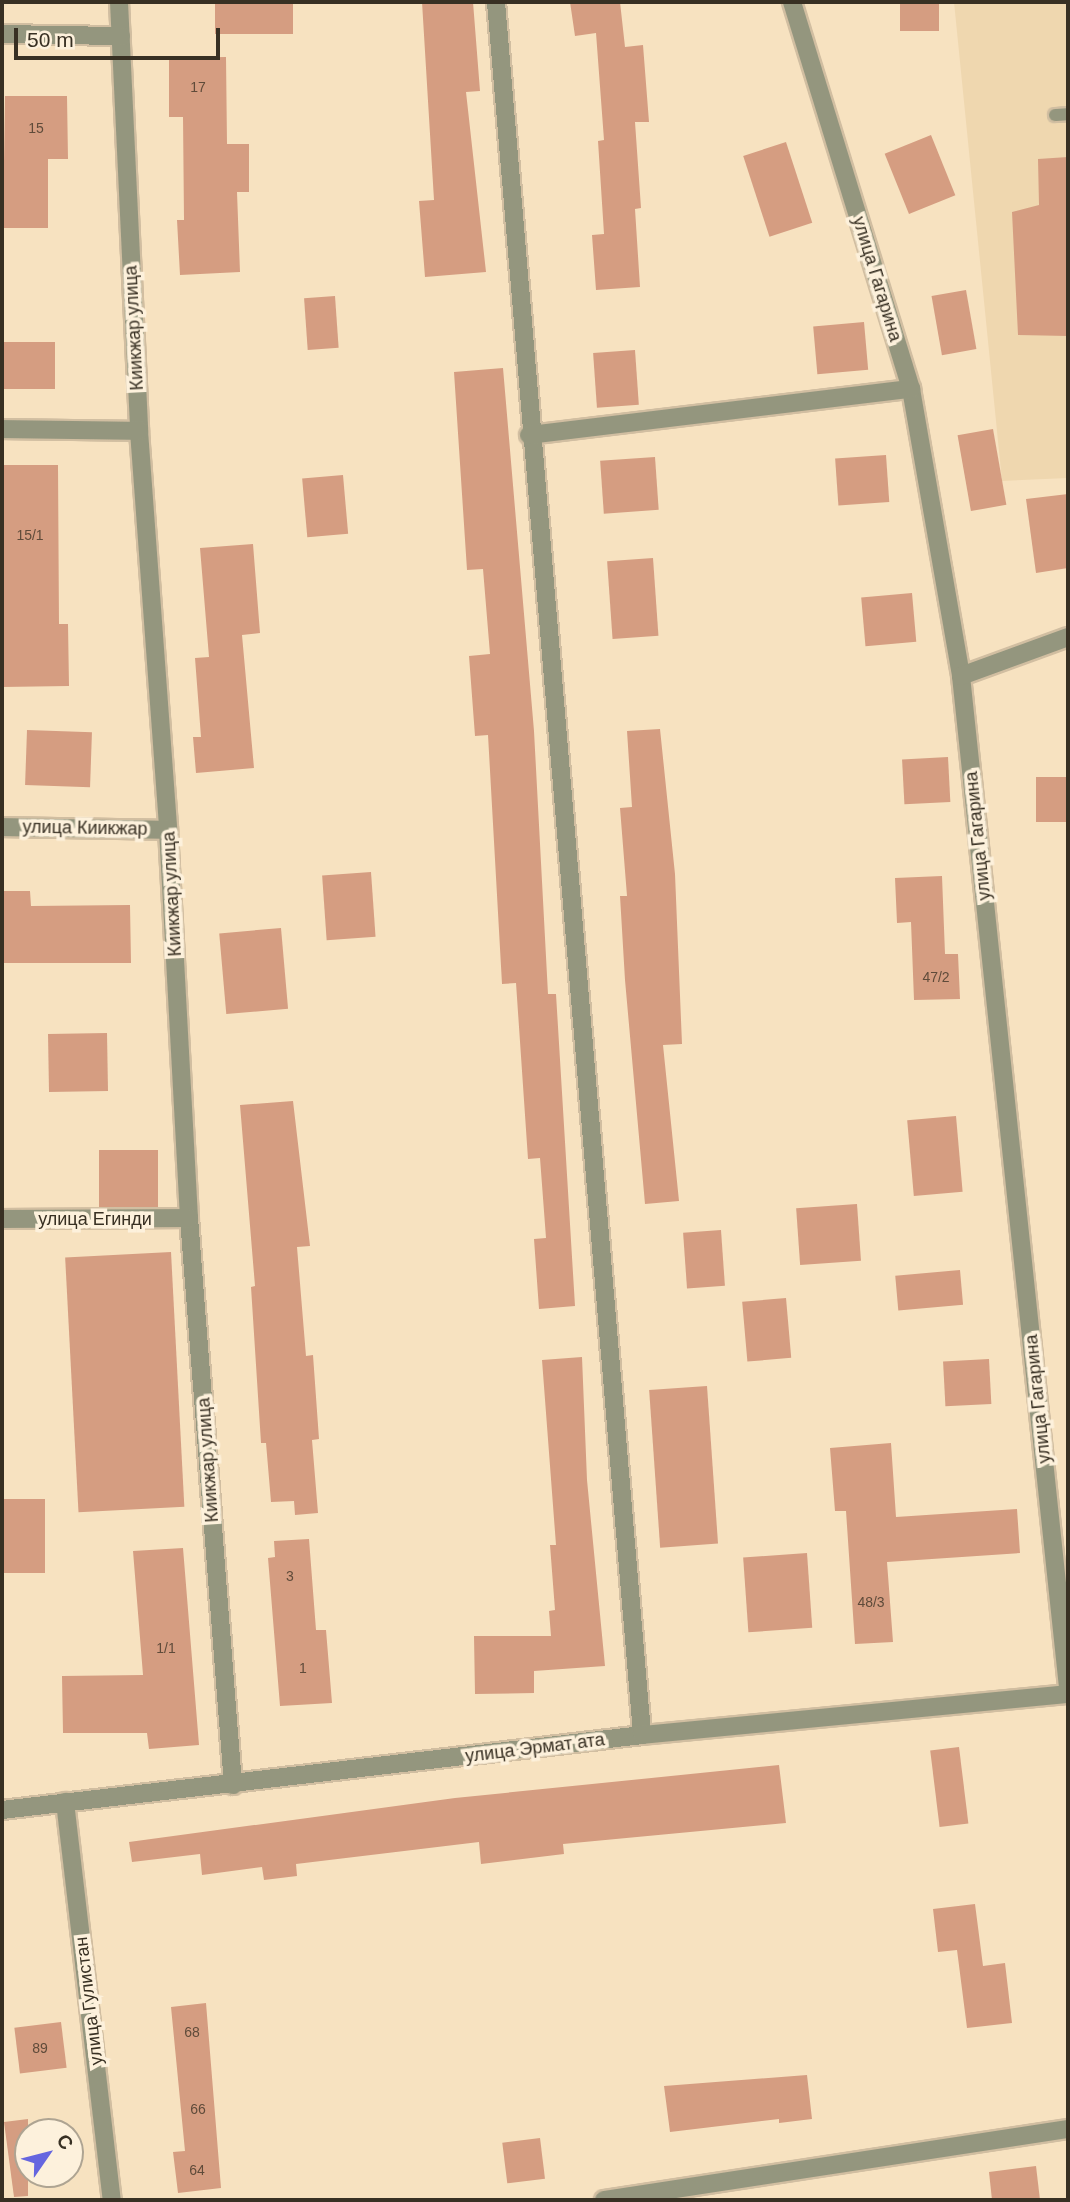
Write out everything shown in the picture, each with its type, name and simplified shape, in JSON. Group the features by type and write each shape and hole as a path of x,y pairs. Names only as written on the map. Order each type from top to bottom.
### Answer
{"street":[{"name":"Киикжар улица","path":"118,2 139,431 168,830 189,1218 233,1785"},
{"path":"496,2 529,435 642,1735"},
{"name":"улица Гагарина","path":"792,2 911,389 961,676 1068,1688"},
{"path":"2,34 121,36"},
{"path":"529,435 911,389"},
{"path":"2,429 139,431"},
{"path":"961,676 1068,637"},
{"name":"улица Киикжар","path":"2,827 168,830"},
{"name":"улица Егинди","path":"2,1219 189,1218"},
{"name":"улица Эрмат ата","path":"2,1810 642,1735 1068,1694"},
{"name":"улица Гулистан","path":"65,1802 112,2200"},
{"path":"604,2200 1068,2129"}],"shaded area":[{"path":"954,2 1068,2 1068,478 1002,481"}],"building":[{"path":"215,2 293,2 293,34 215,34"},
{"path":"422,2 473,2 480,91 466,92 486,272 425,277 419,201 434,200"},
{"path":"570,2 620,2 625,47 643,45 649,122 635,122 641,208 635,209 640,287 596,290 592,235 604,234 598,141 604,140 596,33 575,36"},
{"path":"900,2 939,2 939,31 900,31"},
{"path":"226,57 227,144 249,144 249,192 237,192 240,272 180,275 177,220 184,220 183,117 169,117 169,58"},
{"path":"5,96 67,96 68,159 48,159 48,228 3,228"},
{"path":"931,135 955,195 909,214 885,154"},
{"path":"786,142 812,223 769,237 743,156"},
{"path":"1068,157 1068,336 1018,335 1012,212 1039,205 1038,159"},
{"path":"966,290 976,349 942,355 932,296"},
{"path":"335,296 339,348 308,350 304,298"},
{"path":"864,322 868,370 817,374 813,326"},
{"path":"3,342 55,342 55,389 3,389"},
{"path":"635,350 639,405 597,408 593,353"},
{"path":"503,368 534,731 548,994 556,994 575,1306 539,1309 534,1239 546,1238 540,1158 528,1159 516,983 502,984 488,735 475,736 469,656 490,654 483,569 467,570 454,372"},
{"path":"993,429 1006,505 971,511 958,435"},
{"path":"886,455 889,502 838,505 835,459"},
{"path":"655,457 659,510 604,514 600,461"},
{"path":"2,465 58,465 59,624 68,624 69,686 2,687"},
{"path":"343,475 348,534 307,537 302,479"},
{"path":"1068,494 1068,568 1036,573 1026,499"},
{"path":"253,544 260,633 242,635 254,768 196,773 193,737 201,737 195,658 209,657 200,548"},
{"path":"653,558 658,636 613,639 607,561"},
{"path":"912,593 916,642 865,646 861,597"},
{"path":"660,729 675,874 682,1044 663,1045 679,1201 645,1204 625,980 620,896 627,896 620,808 632,807 627,731"},
{"path":"27,730 92,732 90,787 25,785"},
{"path":"948,757 950,802 904,804 902,759"},
{"path":"1036,777 1068,777 1068,822 1036,822"},
{"path":"371,872 376,937 327,940 322,875"},
{"path":"942,876 945,954 958,954 960,999 914,1000 911,922 897,923 895,878"},
{"path":"2,891 30,891 31,906 130,905 131,963 2,963"},
{"path":"281,928 288,1009 226,1014 219,933"},
{"path":"107,1033 108,1091 49,1092 48,1034"},
{"path":"293,1101 310,1246 297,1247 306,1356 313,1355 319,1439 312,1440 318,1513 295,1515 294,1501 271,1502 266,1443 261,1443 251,1287 255,1286 240,1105"},
{"path":"956,1116 963,1192 914,1196 907,1120"},
{"path":"99,1150 158,1150 158,1207 99,1207"},
{"path":"857,1204 861,1261 800,1265 796,1208"},
{"path":"721,1230 725,1286 687,1289 683,1233"},
{"path":"171,1252 184,1507 78,1512 65,1258"},
{"path":"960,1270 963,1305 898,1311 895,1276"},
{"path":"786,1298 791,1358 747,1362 742,1302"},
{"path":"582,1357 587,1480 605,1666 534,1671 534,1693 475,1694 474,1636 551,1636 549,1611 555,1610 550,1545 556,1545 542,1360"},
{"path":"989,1359 991,1404 945,1406 943,1361"},
{"path":"707,1386 718,1544 660,1548 649,1390"},
{"path":"891,1443 896,1517 1017,1509 1020,1553 887,1562 893,1642 855,1644 846,1511 835,1511 830,1448"},
{"path":"2,1499 45,1499 45,1573 2,1573"},
{"path":"309,1539 316,1630 326,1630 332,1703 280,1706 268,1558 275,1557 274,1541"},
{"path":"183,1548 199,1745 149,1749 147,1733 63,1733 62,1676 143,1675 133,1551"},
{"path":"807,1553 812,1628 748,1632 743,1557"},
{"path":"959,1747 968,1823 940,1827 930,1751"},
{"path":"779,1765 786,1823 563,1844 564,1854 481,1864 479,1842 296,1864 297,1876 264,1880 262,1867 202,1875 200,1854 132,1862 129,1842 455,1798"},
{"path":"975,1904 983,1966 1005,1963 1012,2023 967,2028 957,1950 938,1952 933,1909"},
{"path":"206,2003 221,2188 178,2193 173,2152 185,2151 171,2007"},
{"path":"61,2022 67,2068 20,2073 14,2028"},
{"path":"807,2075 812,2119 779,2123 779,2119 670,2132 664,2086"},
{"path":"14,2121 14,2188 28,2188 28,2196 14,2197 4,2122"},
{"path":"540,2138 545,2179 507,2183 502,2143"},
{"path":"1036,2166 1040,2200 992,2200 989,2172"}]}
